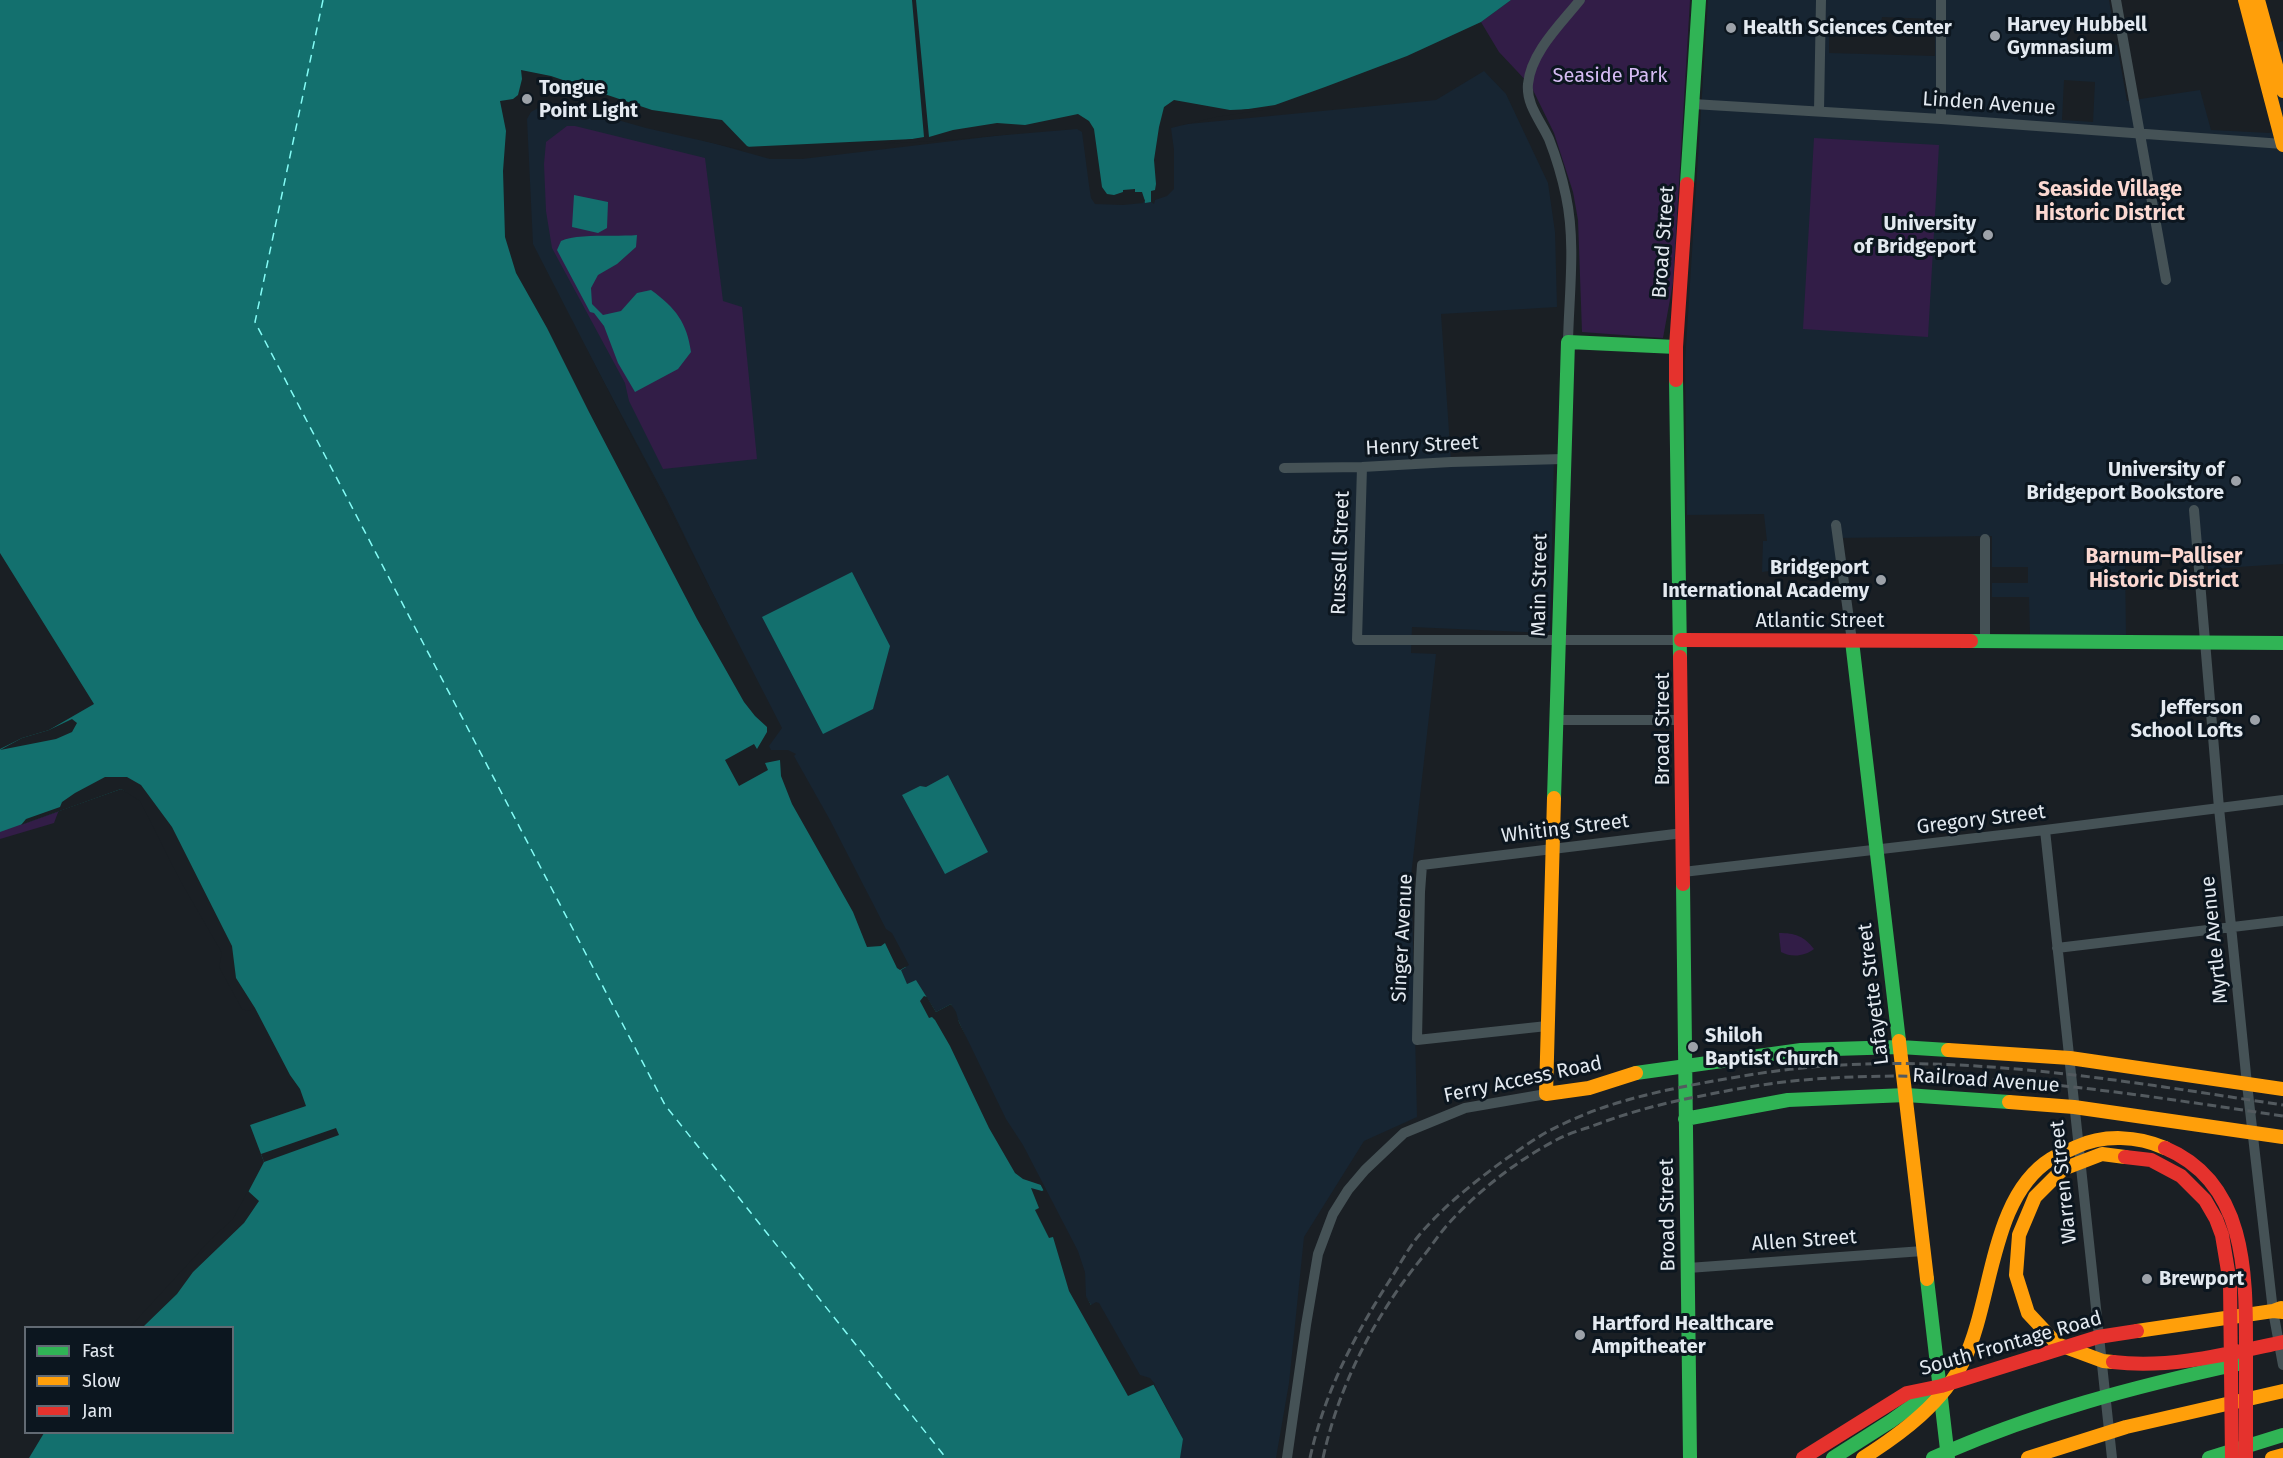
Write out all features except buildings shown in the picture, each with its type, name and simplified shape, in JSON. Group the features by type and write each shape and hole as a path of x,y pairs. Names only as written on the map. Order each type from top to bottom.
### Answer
{"main road":[{"name":"Broad Street","path":"1690,1458 1682,640 1676,347 1699,0"},
{"path":"2245,0 2283,144"},
{"path":"2258,0 2283,91"},
{"path":"1568,342 1676,347"},
{"name":"Main Street","path":"1546,1094 1568,342"},
{"name":"Atlantic Street","path":"1682,640 2283,643"},
{"name":"Lafayette Street","path":"1852,641 1948,1458"},
{"name":"Railroad Avenue","path":"1685,1066 1801,1050 1900,1047 2070,1058 2283,1089"},
{"name":"Ferry Access Road","path":"1546,1094 1588,1088 1645,1070 1685,1066"},
{"name":"Railroad Avenue","path":"1685,1119 1788,1100 1905,1095 2074,1107 2283,1137"},
{"path":"1863,1458 1920,1417 1942,1393 1962,1363 1980,1320 2004,1223 2012,1203 2031,1175 2064,1151 2092,1141 2118,1138 2140,1140 2161,1146 2197,1167 2212,1182 2231,1214 2242,1251 2246,1283 2246,1458"},
{"path":"2232,1458 2230,1284 2227,1254 2215,1218 2205,1200 2193,1186 2162,1164 2126,1155 2094,1157 2066,1168 2049,1180 2031,1202 2019,1228 2015,1248 2016,1279 2021,1298 2031,1316 2046,1334 2064,1348 2084,1357 2119,1364 2167,1362 2262,1347 2283,1342"},
{"name":"South Frontage Road","path":"1803,1458 1907,1393 1941,1386 2098,1337 2280,1310"},
{"path":"1933,1458 2027,1420 2094,1398 2283,1354"},
{"path":"1833,1458 1941,1386"},
{"path":"2028,1458 2126,1427 2283,1391"},
{"path":"2209,1458 2283,1435"},
{"path":"2272,1458 2283,1455"}],"street":[{"name":"Main Street","path":"1568,342 1571,249 1566,196 1549,139 1529,101 1528,85 1535,60 1580,0"},
{"path":"1819,111 1821,0"},
{"path":"1941,0 1941,119"},
{"path":"2116,0 2166,280"},
{"name":"Linden Avenue","path":"1692,104 1941,119 2283,144"},
{"name":"Henry Street","path":"1284,468 1563,459"},
{"name":"Russell Street","path":"1357,640 1362,467"},
{"name":"Myrtle Avenue","path":"2194,510 2219,808 2247,1084 2280,1310 2283,1365"},
{"name":"Lafayette Street","path":"1836,525 1852,641"},
{"path":"1985,539 1985,642"},
{"name":"Atlantic Street","path":"1357,640 1682,640"},
{"path":"1557,720 1682,720"},
{"name":"Gregory Street","path":"1683,872 2045,831 2283,800"},
{"name":"Warren Street","path":"2045,831 2112,1458"},
{"name":"Whiting Street","path":"1452,862 1683,833"},
{"name":"Singer Avenue","path":"1452,862 1422,865 1417,1040 1547,1026"},
{"path":"2057,948 2283,921"},
{"name":"Ferry Access Road","path":"1287,1458 1307,1314 1318,1254 1333,1215 1348,1190 1365,1170 1404,1133 1465,1108 1546,1094"},
{"name":"Allen Street","path":"1688,1268 1923,1251"}],"shaded area":[{"path":"0,0 1511,0 1481,22 1407,56 1325,87 1275,105 1215,114 1168,126 1171,179 1152,197 1151,202 1145,203 1144,199 1097,202 1085,131 1078,126 934,138 744,147 553,101 529,109 524,118 530,244 780,729 767,743 770,753 787,753 884,932 906,967 901,970 907,984 916,980 936,1012 951,1004 1003,1121 1021,1146 1064,1231 1084,1294 1138,1378 1152,1382 1183,1439 1180,1458 29,1458 43,1434 234,1434 234,1326 133,1326 234,1219 264,1162 250,1125 306,1106 300,1089 290,1075 255,1008 245,1007 226,953 142,799 121,789 0,832 0,749 22,738 49,730 94,704 0,553"},
{"name":"University of Bridgeport","path":"1708,0 2109,0 2112,17 2069,25 2066,33 2068,46 2117,45 2127,101 2200,90 2211,130 2273,132 2254,49 2283,41 2283,564 2208,569 2206,552 2125,559 2126,635 2030,635 2029,597 1992,597 1992,583 2028,583 2028,567 1992,567 1992,536 1834,538 1837,562 1762,572 1763,541 1767,541 1764,514 1687,515 1685,362","holes":["1882,17 1935,19 1935,56 1829,53 1829,27 1880,30","2064,80 2095,82 2093,122 2062,120"]},
{"path":"1484,71 1506,94 1548,183 1555,232 1557,307 1441,314 1451,461 1554,458 1550,630 1547,633 1412,627 1411,653 1436,654 1408,903 1412,904 1417,1117 1364,1141 1304,1237 1289,1383 1276,1458 1178,1458 1183,1439 1153,1382 1138,1378 1090,1309 950,1005 936,1012 916,980 907,984 900,970 906,967 765,746 779,729 667,500 530,244 524,118 529,109 542,102 580,106 770,159 802,159 1078,126 1167,126 1436,100"},
{"path":"574,195 608,202 607,228 598,233 572,227"},
{"path":"637,235 636,247 617,264 598,275 591,288 592,304 603,315 621,311 637,293 651,290 679,317 687,333 691,352 678,369 635,392 618,363 604,326 594,313 590,312 557,250 561,241 568,239 587,236"},
{"path":"852,572 890,646 873,709 823,734 762,617"},
{"path":"948,775 988,852 945,874 902,795 920,786 926,787"}],"green space":[{"name":"Seaside Park","path":"1511,0 1690,0 1673,283 1663,338 1582,332 1578,220 1573,192 1554,133 1531,86 1499,52 1481,22"},
{"path":"567,126 575,126 705,158 723,301 742,307 757,459 663,469 629,401 625,383 552,248 546,211 544,164 546,142"},
{"path":"1814,138 1939,145 1928,337 1803,329"},
{"path":"62,802 54,823 0,839 0,820"},
{"path":"1779,933 1799,936 1814,949 1798,955 1781,952"}],"pier":[{"path":"912,0 916,0 929,137 953,130 997,123 1025,125 1078,114 1089,121 1094,129 1102,187 1107,194 1114,195 1123,190 1135,189 1135,192 1142,192 1145,201 1123,205 1095,204 1091,198 1082,132 1077,129 883,144 924,137"},
{"path":"521,70 551,76 652,110 722,120 747,146 755,150 743,150 646,128 579,109 553,104 543,105 531,112 527,119 533,244 782,728 769,746 771,750 788,750 796,754 794,756 886,929 892,933 909,965 900,970 885,943 881,946 867,947 853,912 792,804 781,776 780,760 765,763 768,770 739,786 725,760 754,744 757,749 767,732 767,727 744,702 697,619 547,328 516,273 505,237 503,171 506,131 500,101 513,99 518,95 522,79"},
{"path":"1174,100 1230,110 1276,108 1216,117 1171,128 1174,150 1174,189 1167,196 1155,200 1154,204 1151,202 1151,191 1155,190 1156,184 1154,160 1159,127 1164,107"},
{"path":"72,719 77,723 72,732 56,739 0,750 22,738 49,730"},
{"path":"105,777 127,777 141,785 172,827 232,946 236,978 255,1008 248,1011 242,1009 219,967 222,953 181,882 140,801 121,789 21,825 26,819 60,807 62,802 75,793"},
{"path":"924,996 936,1012 951,1004 956,1012 1006,1119 1023,1145 1078,1251 1085,1272 1086,1296 1091,1305 1099,1303 1140,1375 1150,1378 1155,1384 1128,1396 1069,1291 1053,1237 1049,1238 1035,1210 1039,1208 1031,1188 1044,1190 1041,1185 1023,1179 1015,1173 989,1128 950,1046 935,1020 932,1017 929,1018 920,1001"},
{"path":"336,1128 339,1135 264,1162 261,1154"},
{"path":"248,1191 259,1201 244,1223 193,1272 177,1294 144,1326 131,1326 211,1239 233,1219"}],"ferry route":[{"path":"323,0 255,322 665,1105 946,1458"}],"railway":[{"path":"1310,1458 1323,1411 1341,1367 1375,1304 1405,1255 1425,1228 1469,1187 1532,1141 1598,1109 1671,1089 1791,1069 1897,1064 2008,1068 2173,1088 2283,1105"},
{"path":"1323,1458 1338,1404 1360,1353 1404,1281 1442,1232 1473,1198 1500,1176 1543,1147 1574,1132 1645,1109 1766,1084 1799,1080 1889,1076 2002,1080 2058,1085 2283,1116"}],"traffic: fast":[{"path":"1687,184 1699,0"},
{"path":"1554,798 1568,342 1676,347"},
{"path":"1676,380 1680,657"},
{"path":"1852,641 1899,1041"},
{"path":"1971,641 2283,643"},
{"path":"1683,884 1690,1458"},
{"path":"1636,1073 1801,1050 1900,1047 1948,1050"},
{"path":"1685,1119 1788,1100 1906,1095 2009,1102"},
{"path":"1927,1279 1948,1458"},
{"path":"1933,1458 2009,1427 2085,1402 2243,1363"},
{"path":"1833,1458 1937,1388"},
{"path":"2209,1458 2283,1435"}],"traffic: slow":[{"path":"2245,0 2283,145"},
{"path":"2258,0 2283,91"},
{"path":"1554,798 1546,1094 1589,1088 1636,1073"},
{"path":"1899,1041 1927,1279"},
{"path":"1948,1050 2070,1058 2283,1089"},
{"path":"2009,1102 2074,1107 2283,1137"},
{"path":"1863,1458 1920,1416 1955,1376 1974,1336 2004,1223 2016,1198 2031,1176 2054,1157 2098,1140 2132,1139 2165,1148"},
{"path":"2113,1362 2103,1361 2057,1344 2028,1313 2016,1275 2019,1235 2035,1197 2063,1169 2102,1154 2125,1157"},
{"path":"2137,1331 2281,1308"},
{"path":"2273,1311 2283,1312"},
{"path":"2028,1458 2126,1427 2283,1391"},
{"path":"2272,1458 2283,1455"}],"traffic: jam":[{"path":"1676,380 1676,347 1687,184"},
{"path":"1681,640 1971,641"},
{"path":"1680,657 1683,884"},
{"path":"2165,1148 2192,1164 2213,1184 2227,1208 2237,1235 2245,1293 2246,1458"},
{"path":"2125,1157 2151,1160 2181,1176 2205,1200 2222,1235 2230,1283 2232,1458"},
{"path":"1803,1458 1907,1393 1941,1386 2098,1337 2137,1331"},
{"path":"2113,1362 2134,1364 2177,1362 2283,1342"}],"place":[{"name":"Health Sciences Center","path":"1731,28"},
{"name":"Harvey Hubbell Gymnasium","path":"1995,36"},
{"name":"Tongue Point Light","path":"527,99"},
{"name":"University of Bridgeport","path":"1988,235"},
{"name":"University of Bridgeport Bookstore","path":"2236,481"},
{"name":"Bridgeport International Academy","path":"1881,580"},
{"name":"Jefferson School Lofts","path":"2255,720"},
{"name":"Shiloh Baptist Church","path":"1693,1047"},
{"name":"Brewport","path":"2147,1279"},
{"name":"Hartford Healthcare Ampitheater","path":"1580,1335"}],"district":[{"name":"Seaside Village Historic District","path":"2110,202"},
{"name":"Barnum–Palliser Historic District","path":"2164,569"}]}
